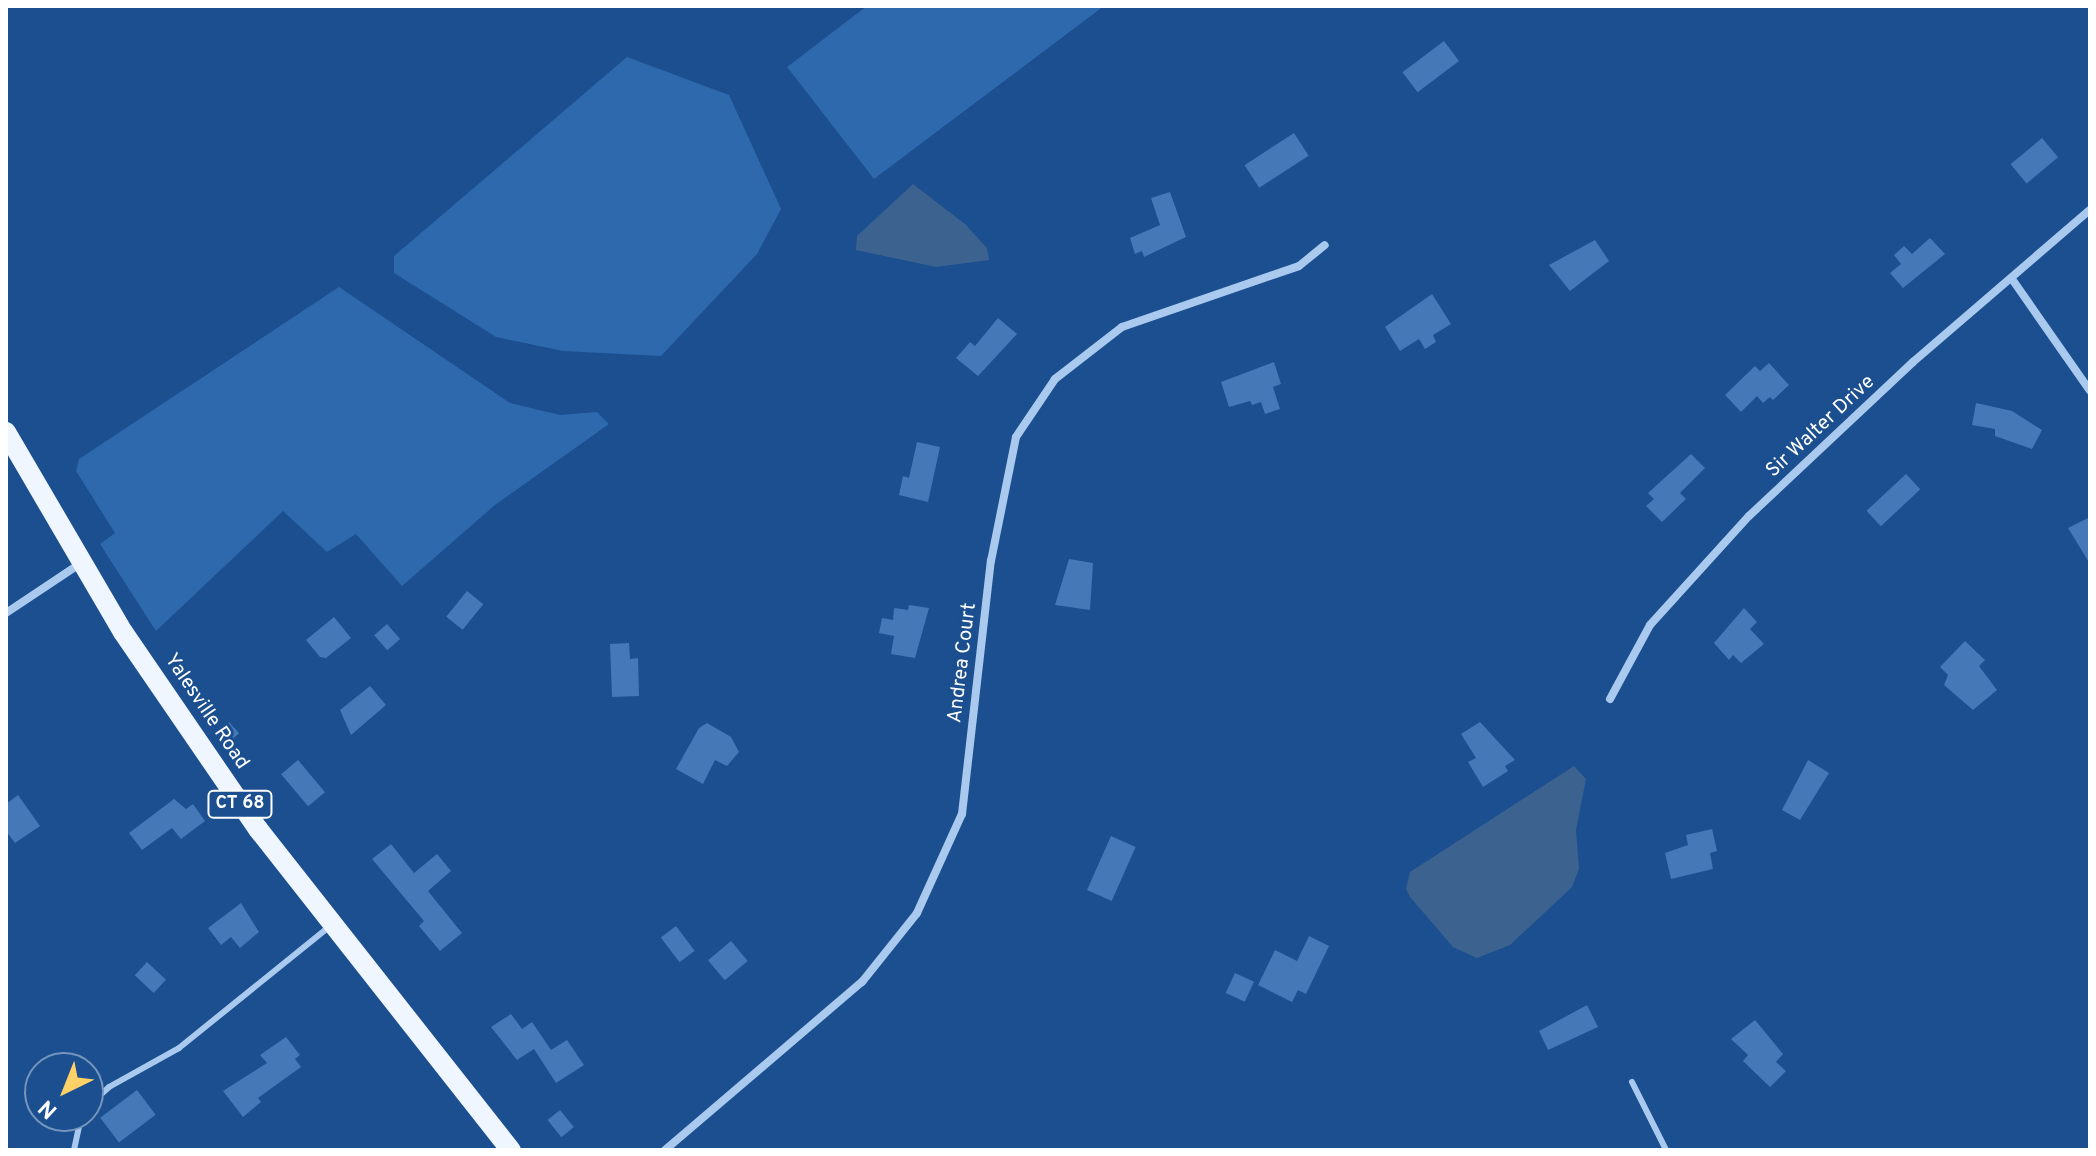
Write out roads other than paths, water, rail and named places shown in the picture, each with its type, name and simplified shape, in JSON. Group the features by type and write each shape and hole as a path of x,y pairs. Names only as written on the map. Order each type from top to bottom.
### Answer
{"main road":[{"name":"Yalesville Road","path":"6,432 82,563 213,766 330,926 511,1150"}],"street":[{"name":"Sir Walter Drive","path":"1610,699 1650,625 1749,516 1913,362 2090,210"},
{"name":"Andrea Court","path":"665,1150 862,982 917,913 962,814 991,561 1016,437 1055,379 1122,327 1299,266 1325,245"},
{"path":"2012,279 2090,391"},
{"path":"6,613 82,563"}],"lane":[{"path":"104,1092 179,1048 330,926"},
{"path":"1632,1082 1666,1150"}]}
